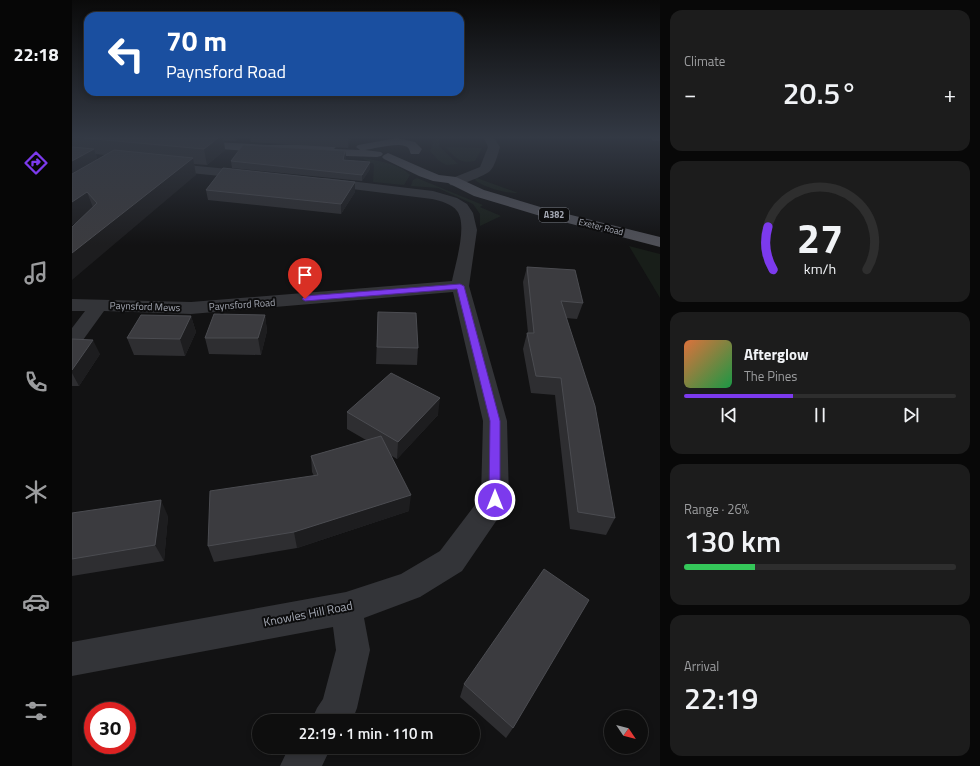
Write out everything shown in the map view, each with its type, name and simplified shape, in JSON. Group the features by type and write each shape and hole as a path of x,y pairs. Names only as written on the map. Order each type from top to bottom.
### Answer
{"main road":[{"name":"Exeter Road","path":"422,174 453,181 479,192 542,212 660,242"},
{"name":"Exeter Road","path":"449,174 453,181"}],"street":[{"path":"245,174 258,175"},
{"path":"453,181 471,174"},
{"name":"Knowles Hill Road","path":"72,659 346,608 409,586 451,561 495,500 495,421 460,286 469,230 466,213 460,205 447,199 406,191 314,180"},
{"name":"Paynsford Road","path":"191,308 460,286"},
{"name":"Paynsford Mews","path":"72,305 191,308"},
{"name":"Paynsford Mews","path":"76,336 99,305"},
{"path":"335,714 340,708 353,650 346,608"},
{"path":"300,766 308,754"}],"shaded area":[{"path":"373,174 409,174 410,175 404,185 373,182"},
{"path":"417,178 483,205 480,207 501,216 480,226 480,214 473,204 438,188 411,186 413,180"},
{"path":"477,178 518,193 495,190 478,183 475,180"},
{"path":"629,246 660,254 660,298"}],"building":[{"path":"72,174 173,174 72,253 72,227 97,203 87,192 72,202"},
{"path":"219,174 277,174 355,182 341,204 206,190"},
{"path":"527,267 575,270 583,303 561,301 595,406 615,518 578,512 561,378 536,376 527,333 534,333"},
{"path":"378,312 416,313 418,348 377,347"},
{"path":"214,314 265,315 258,338 205,338"},
{"path":"141,315 191,316 180,339 127,338"},
{"path":"72,339 93,340 72,370"},
{"path":"391,373 440,398 398,442 347,412"},
{"path":"381,436 411,495 294,532 208,546 210,491 318,475 311,456"},
{"path":"161,500 155,545 72,559 72,513"},
{"path":"544,569 589,600 513,728 464,684"}],"route":[{"path":"305,299 460,286 495,421 495,500"}]}
